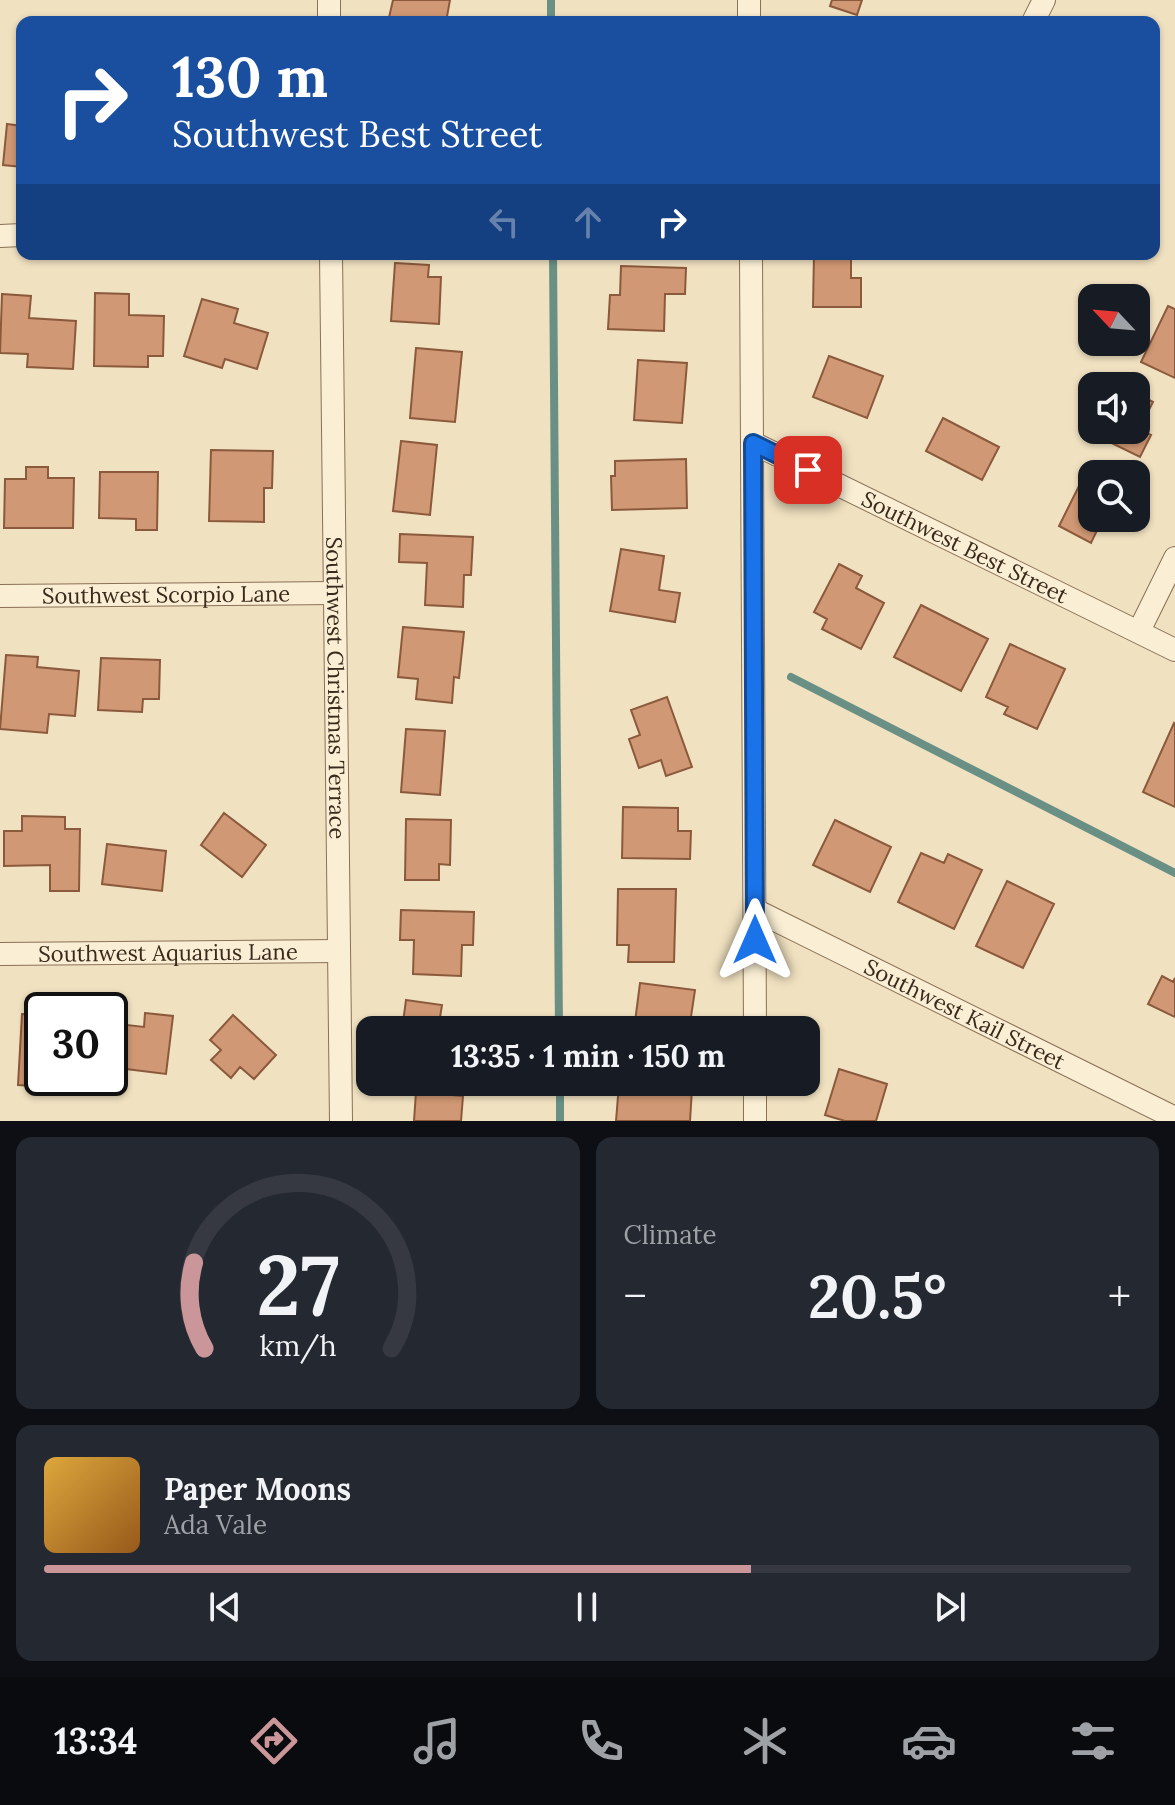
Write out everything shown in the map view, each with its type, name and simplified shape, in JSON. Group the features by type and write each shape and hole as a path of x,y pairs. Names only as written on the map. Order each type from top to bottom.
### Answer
{"street":[{"name":"Southwest Christmas Terrace","path":"331,260 341,1121"},
{"path":"751,260 755,1016"},
{"name":"Southwest Best Street","path":"753,443 1175,650"},
{"path":"1139,631 1175,558"},
{"name":"Southwest Scorpio Lane","path":"0,596 333,593"},
{"name":"Southwest Kail Street","path":"755,910 1175,1118"},
{"name":"Southwest Aquarius Lane","path":"0,954 338,951"},
{"path":"755,1096 755,1121"}],"building":[{"path":"393,0 450,0 447,16 389,16"},
{"path":"832,0 862,0 857,15 830,6"},
{"path":"7,124 16,125 16,166 3,165"},
{"path":"814,260 851,260 851,278 861,278 861,307 813,307"},
{"path":"395,263 429,265 428,277 441,277 439,324 391,321"},
{"path":"621,266 686,268 685,294 665,294 664,331 608,329 610,295 620,295"},
{"path":"95,293 129,294 129,315 164,316 163,356 148,356 148,367 94,366"},
{"path":"2,294 31,296 29,318 76,321 73,369 27,367 28,354 0,353"},
{"path":"202,299 238,309 234,323 268,333 257,369 225,359 222,368 184,356"},
{"path":"1168,306 1175,309 1175,378 1141,362 1144,356 1150,356 1150,343"},
{"path":"416,348 462,352 455,422 410,418"},
{"path":"829,356 883,376 867,418 813,397"},
{"path":"638,360 687,363 682,423 634,420"},
{"path":"943,418 999,447 982,480 926,451"},
{"path":"401,441 437,445 430,515 393,511"},
{"path":"1114,444 1146,444 1140,457"},
{"path":"211,450 273,451 272,488 264,488 264,522 209,521"},
{"path":"686,459 687,508 612,510 611,476 615,476 615,461"},
{"path":"26,467 48,467 48,478 74,478 73,528 4,528 5,479 26,479"},
{"path":"100,472 158,472 157,530 136,530 136,519 99,518"},
{"path":"1078,488 1078,532 1096,532 1091,543 1059,526"},
{"path":"400,534 473,537 471,575 464,575 463,607 425,605 427,563 399,562"},
{"path":"621,549 664,556 659,590 680,593 675,622 610,611"},
{"path":"839,564 862,576 856,588 884,603 861,649 822,629 827,619 814,612"},
{"path":"921,605 988,639 961,691 894,657"},
{"path":"403,627 464,632 459,678 454,677 452,703 416,699 418,679 398,677"},
{"path":"1010,644 1065,669 1037,729 1004,714 1008,707 986,697"},
{"path":"6,655 38,657 37,667 79,671 75,716 49,714 47,733 0,729"},
{"path":"101,658 160,660 159,699 143,699 142,712 98,710"},
{"path":"667,697 692,767 666,776 661,760 639,768 629,739 640,735 631,710"},
{"path":"1175,724 1175,807 1143,792"},
{"path":"406,729 445,731 440,795 401,792"},
{"path":"623,807 678,808 678,831 691,831 690,859 622,858"},
{"path":"224,813 266,845 242,877 201,845"},
{"path":"22,816 65,817 65,829 80,829 79,891 50,891 50,865 4,866 4,831 22,831"},
{"path":"406,819 451,820 450,865 439,864 439,880 405,880"},
{"path":"835,820 891,847 870,892 813,865"},
{"path":"107,844 166,851 162,891 102,884"},
{"path":"921,853 944,863 948,854 982,870 954,929 898,902"},
{"path":"1007,881 1054,904 1023,968 976,946"},
{"path":"618,889 676,889 674,962 628,962 629,945 617,945"},
{"path":"401,910 474,912 473,945 462,945 461,976 413,974 414,940 400,940"},
{"path":"1162,976 1173,982 1175,978 1175,1017 1148,1004"},
{"path":"640,983 695,990 691,1016 636,1016"},
{"path":"406,1000 442,1005 440,1016 404,1016"},
{"path":"145,1013 173,1016 166,1074 128,1069 128,1025 144,1027"},
{"path":"22,1014 24,1014 24,1085 18,1085"},
{"path":"233,1015 276,1055 254,1079 240,1067 231,1078 211,1060 221,1050 210,1040"},
{"path":"839,1069 887,1084 876,1121 845,1121 825,1115"},
{"path":"416,1096 463,1096 461,1121 414,1121"},
{"path":"618,1096 692,1096 690,1121 616,1121"}],"waterway":[{"path":"551,0 551,16"},
{"path":"553,260 559,1016"},
{"path":"791,677 1175,873"},
{"path":"560,1096 560,1121"}],"route":[{"path":"755,940 753,443 808,470"}]}
